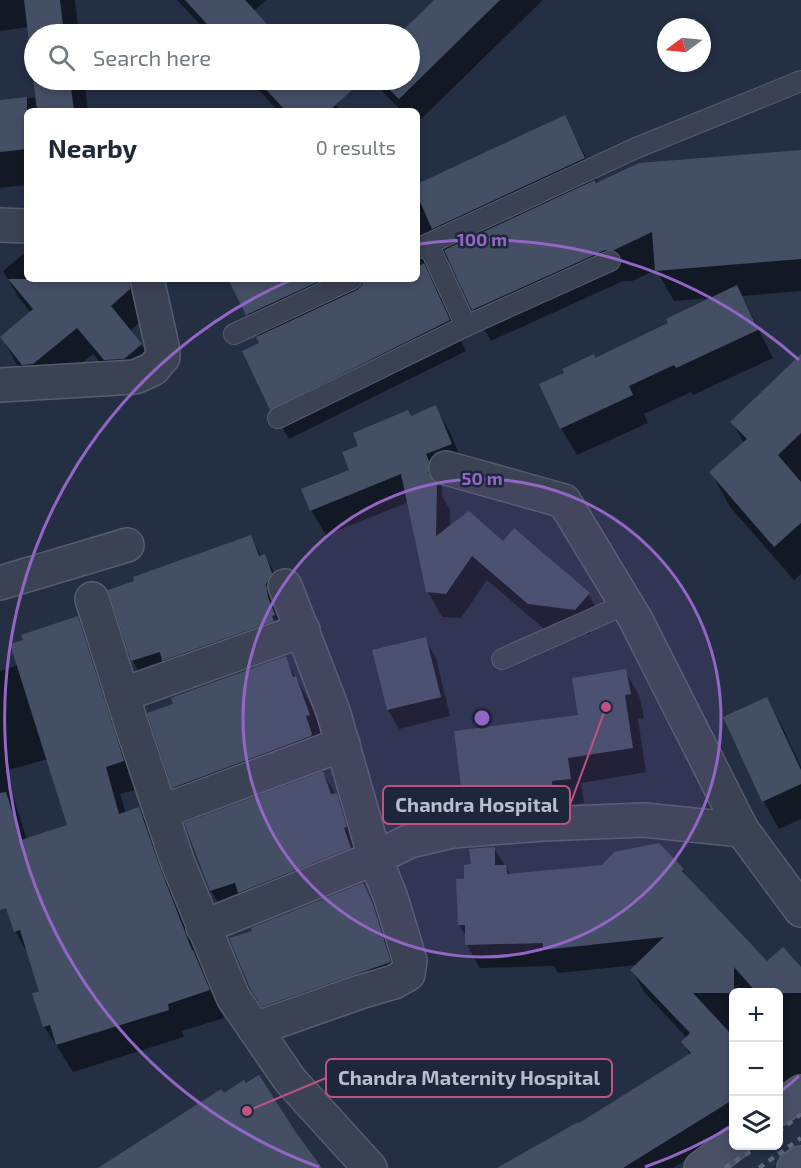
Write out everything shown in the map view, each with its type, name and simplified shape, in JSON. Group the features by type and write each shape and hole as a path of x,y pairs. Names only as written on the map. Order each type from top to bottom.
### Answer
{"main road":[{"path":"783,1105 801,1092"},
{"path":"701,1168 729,1147"},
{"path":"794,1168 801,1163"}],"street":[{"path":"0,225 24,226"},
{"path":"0,386 135,377 153,369 163,357 148,282"},
{"path":"446,468 564,501 626,604 742,830 801,910"},
{"path":"0,583 127,545"},
{"path":"255,1029 394,982 408,974 410,962 391,898 375,858 333,711 285,586"},
{"path":"92,599 178,863 233,997 290,1080 370,1168"},
{"path":"122,695 303,630"},
{"path":"160,812 343,744"},
{"path":"203,927 375,858 410,841 453,831 543,824 644,820 742,830"}],"lane":[{"path":"466,326 422,246 636,148 801,81"},
{"path":"278,418 466,326 610,261"},
{"path":"234,334 346,282"},
{"path":"502,659 626,604"}],"building":[{"path":"24,0 60,0 63,24 27,24"},
{"path":"185,0 245,0 267,24 207,24"},
{"path":"434,0 500,0 420,78 420,24 409,24"},
{"path":"35,90 71,90 74,108 37,108"},
{"path":"266,90 352,90 332,108 283,108"},
{"path":"390,90 408,90 399,99"},
{"path":"27,97 27,108 24,108 24,149 0,152 0,100"},
{"path":"565,115 585,158 432,229 420,202 420,183"},
{"path":"801,150 801,259 655,271 652,232 614,250 605,250 472,310 444,250 595,180 596,183 639,163"},
{"path":"424,263 450,320 270,410 242,351 259,343 256,337 357,290 363,282 420,282 420,265"},
{"path":"8,279 24,279 24,282 129,282 130,289 111,306 142,344 124,359 104,360 77,328 33,364 22,365 0,337 33,309"},
{"path":"230,282 318,282 246,315"},
{"path":"737,285 758,330 676,368 674,365 629,386 633,395 560,429 539,384 564,373 562,369 594,354 595,358 668,323 666,319"},
{"path":"801,354 801,433 778,455 801,482 801,523 774,547 709,472 747,439 730,422"},
{"path":"436,405 452,444 426,454 429,461 428,473 437,484 436,536 469,511 503,541 514,528 590,593 575,610 528,604 472,556 446,594 426,592 401,474 310,511 301,489 349,470 342,452 358,446 353,433 408,410 411,416"},
{"path":"251,535 259,556 265,554 272,573 266,584 275,615 272,616 274,621 162,661 160,652 131,661 108,590 134,581 133,577"},
{"path":"78,616 124,761 106,767 119,814 139,807 192,950 210,990 168,1004 169,1010 56,1045 50,1025 43,1027 32,993 39,992 20,930 14,932 6,908 0,910 0,793 6,792 21,840 67,825 10,644 23,640 21,635"},
{"path":"426,637 441,697 387,710 372,650"},
{"path":"286,656 310,715 306,716 311,736 172,788 147,713 173,704 171,698 173,697"},
{"path":"626,669 631,694 625,695 633,748 568,758 571,779 552,781 554,800 514,807 464,811 454,731 578,715 572,678"},
{"path":"767,697 801,770 801,784 762,802 723,717"},
{"path":"323,771 331,794 337,793 347,827 344,828 351,848 238,893 235,883 210,891 184,823"},
{"path":"659,843 684,869 682,871 767,961 783,947 801,967 801,993 783,993 783,988 753,988 734,967 734,988 729,988 729,993 693,993 729,1032 729,1102 623,1168 497,1168 579,1123 691,1053 681,1042 690,1033 630,970 664,937 543,950 543,943 465,945 465,925 458,925 456,879 464,879 464,865 471,864 469,849 495,847 495,865 506,865 507,874 602,865 614,852"},
{"path":"363,883 373,904 391,962 262,1007 250,988 229,938 252,931 251,928"},
{"path":"259,1075 322,1168 98,1168 221,1089 224,1093 244,1080 246,1083"}],"railway":[{"path":"783,1128 801,1114"},
{"path":"759,1168 801,1138"},
{"path":"725,1168 753,1150"}],"place":[{"name":"Chandra Hospital","path":"606,707"},
{"name":"Chandra Maternity Hospital","path":"247,1111"}]}
